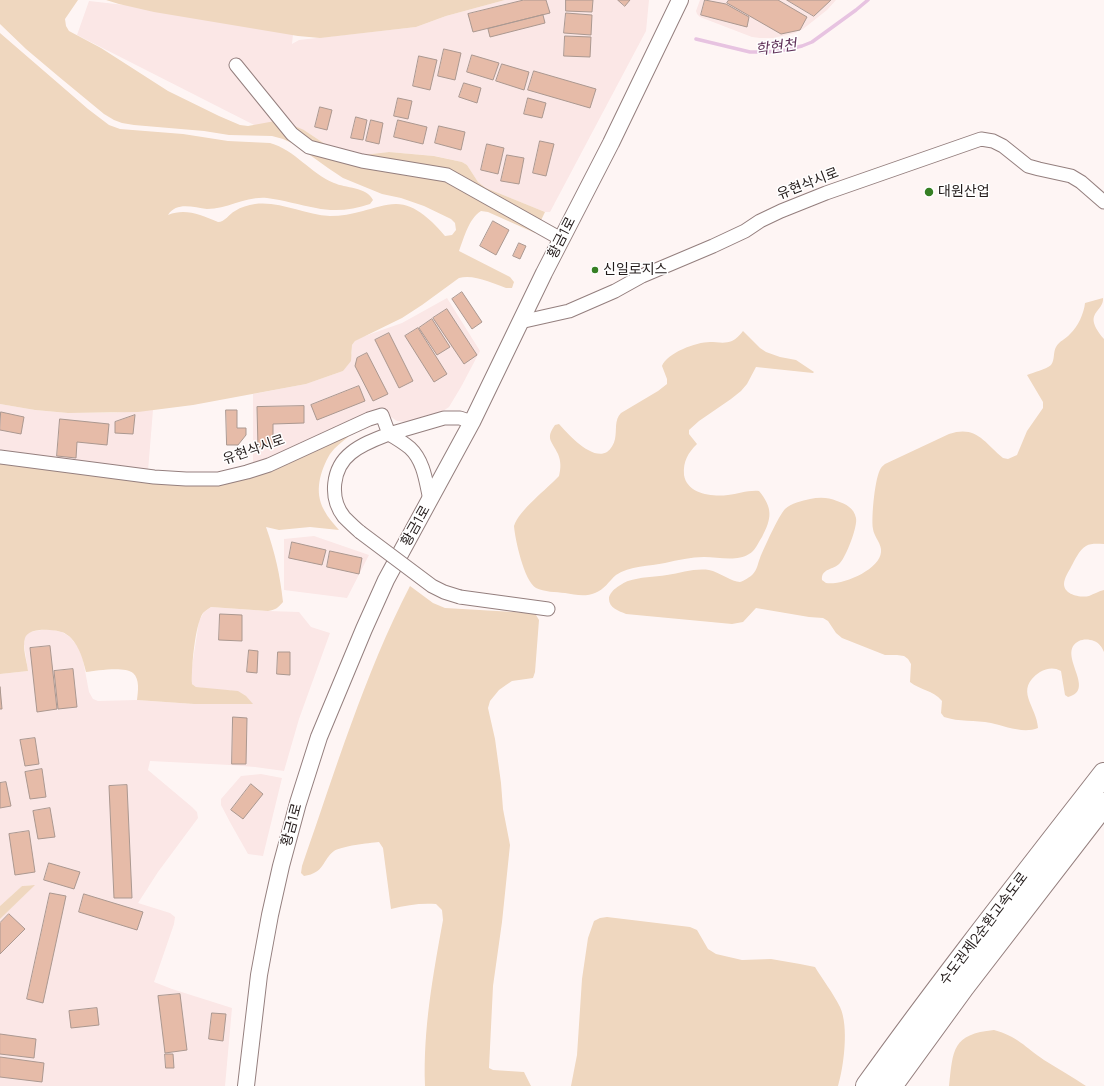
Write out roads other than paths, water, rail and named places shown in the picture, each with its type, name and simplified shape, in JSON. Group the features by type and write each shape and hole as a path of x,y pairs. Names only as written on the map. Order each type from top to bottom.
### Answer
{"highway":[{"name":"수도권제2순환고속도로","path":"867,1086 900,1039 1104,774"},
{"name":"수도권제2순환고속도로","path":"891,1086 963,987 1104,804"}],"street":[{"name":"황금1로","path":"246,1086 259,975 270,915 281,866 319,737 366,623 386,580 472,422 561,239 611,143 680,0"},
{"path":"236,65 292,134 309,147 362,161 447,175 561,239"},
{"name":"유현삭시로","path":"520,322 569,311 745,231 760,221 781,211 826,193 981,139 993,140 1028,166 1071,176 1081,182 1104,202"},
{"name":"유현삭시로","path":"0,457 154,477 218,479 269,465 369,419 382,415 389,434"},
{"path":"472,422 460,418 444,418 389,434 357,448 349,454 337,472 334,493 337,504 343,516 360,532 432,586 444,592 460,598 548,609"},
{"path":"389,434 409,447 416,455 421,464 430,500"}],"waterway":[{"name":"학현천","path":"696,39 750,52 785,50 812,42 868,0"}],"place":[{"name":"대원산업","path":"929,192"},
{"name":"신일로지스","path":"595,270"}]}
